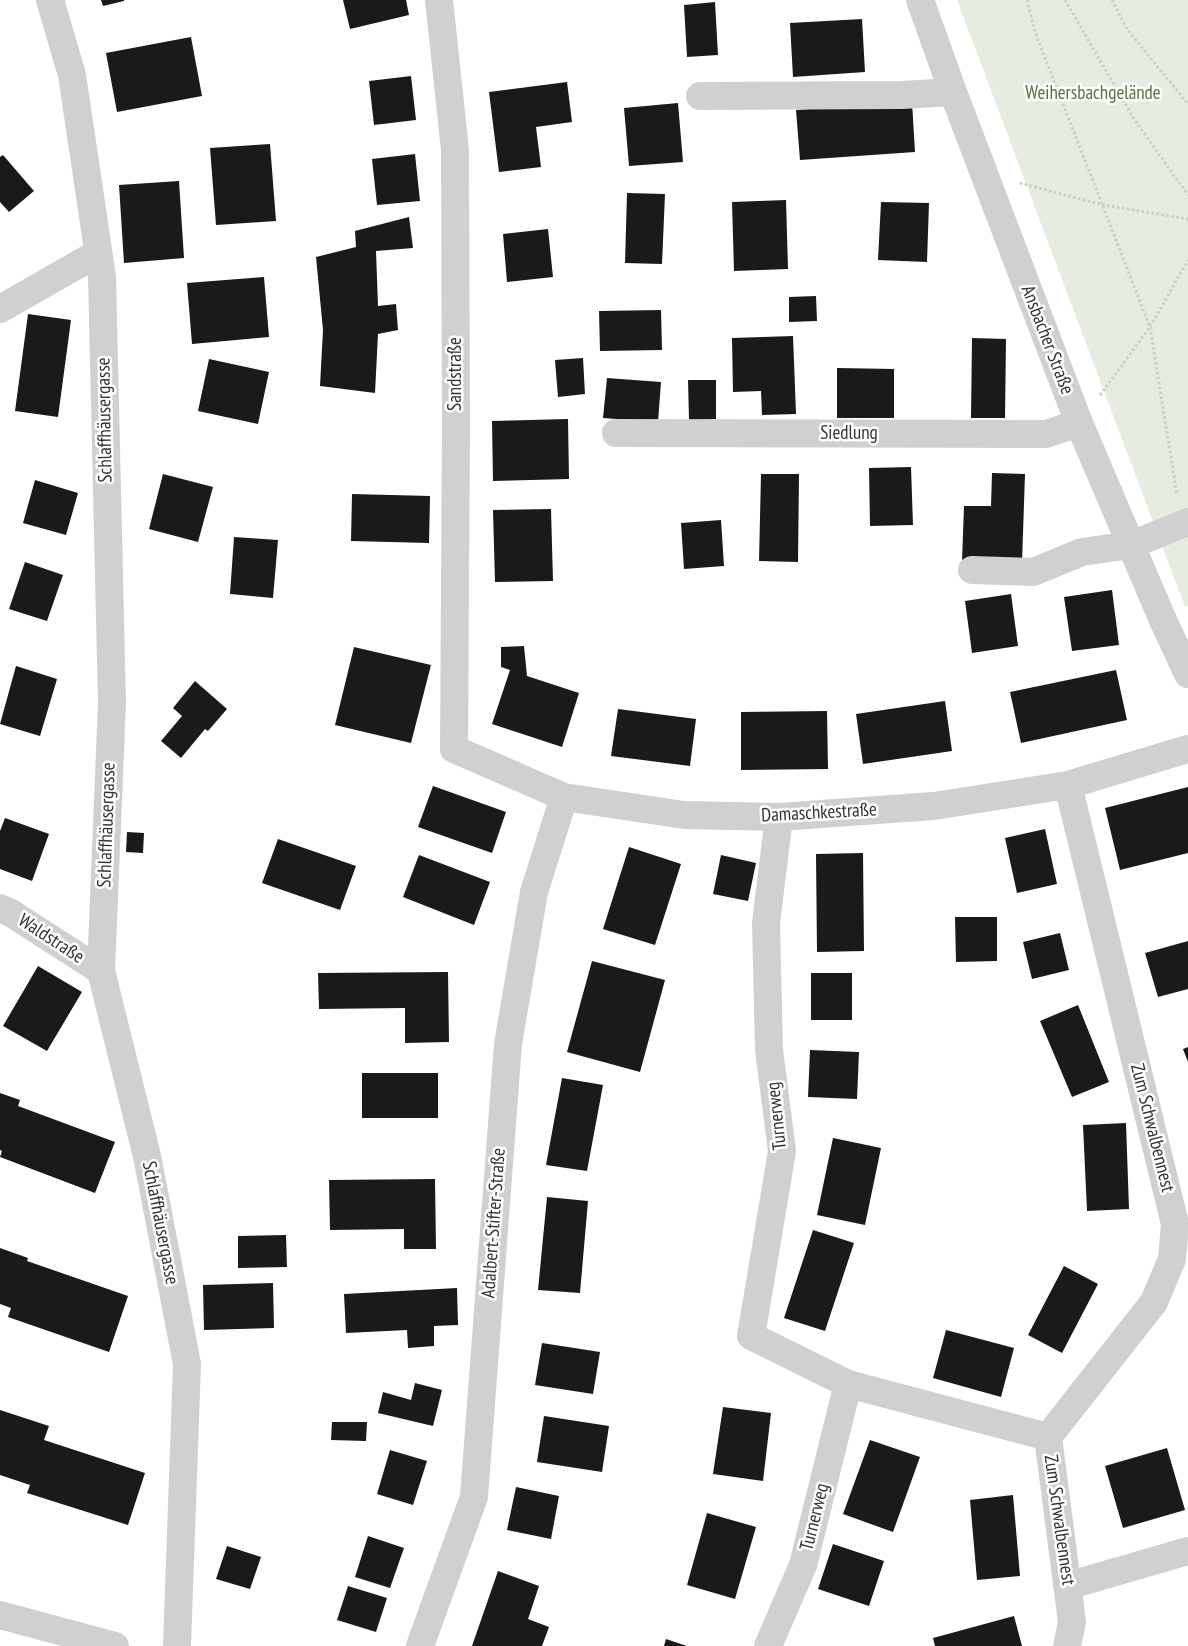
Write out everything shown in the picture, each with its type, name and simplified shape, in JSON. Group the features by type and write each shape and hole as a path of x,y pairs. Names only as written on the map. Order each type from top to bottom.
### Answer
{"street":[{"name":"Schlaffhäusergasse","path":"50,0 72,74 102,277 112,703 101,971 146,1156 187,1364 177,1646"},
{"name":"Sandstraße","path":"439,0 455,150 454,749"},
{"name":"Ansbacher Straße","path":"920,0 1079,423 1188,674"},
{"path":"700,96 902,95 953,92"},
{"path":"0,309 98,253"},
{"name":"Siedlung","path":"616,433 1046,434 1079,423"},
{"path":"972,570 1032,572 1082,552 1131,544 1185,523"},
{"name":"Damaschkestraße","path":"454,749 564,797 684,815 778,817 934,806 1068,785 1188,749"},
{"name":"Zum Schwalbennest","path":"1067,1646 1072,1622 1048,1438 1154,1302 1172,1259 1175,1224 1068,785"},
{"name":"Adalbert-Stifter-Straße","path":"420,1646 474,1497 508,1044 534,892 564,797"},
{"name":"Turnerweg","path":"778,817 766,923 769,1050 782,1152 751,1336 848,1384 1048,1438"},
{"name":"Waldstraße","path":"0,908 11,913 101,971"},
{"name":"Turnerweg","path":"768,1646 803,1565 848,1384"},
{"path":"1068,1586 1188,1551"},
{"path":"0,1615 115,1646"}],"path":[{"path":"1027,0 1036,35 1150,327 1170,458 1185,523"},
{"path":"1065,0 1134,119 1188,194"},
{"path":"1112,0 1126,29 1188,104"},
{"path":"984,173 1103,205 1188,220"},
{"path":"1079,423 1150,327 1188,260"}],"green space":[{"name":"Weihersbachgelände","path":"957,0 1188,0 1188,606 1185,607"}],"building":[{"path":"101,0 124,0 124,1 103,6"},
{"path":"343,0 406,0 409,15 350,29"},
{"path":"715,2 718,55 687,57 684,5"},
{"path":"862,19 865,72 793,77 790,23"},
{"path":"191,37 202,96 117,112 106,53"},
{"path":"411,76 416,120 374,125 369,81"},
{"path":"567,82 572,122 536,127 541,167 499,172 489,92"},
{"path":"912,102 915,152 800,160 796,110"},
{"path":"678,103 683,162 629,166 624,108"},
{"path":"270,144 276,221 216,225 210,148"},
{"path":"415,154 420,201 377,205 372,159"},
{"path":"3,155 34,191 9,212 0,202 0,157"},
{"path":"179,181 184,258 124,263 119,185"},
{"path":"627,193 665,194 662,264 625,263"},
{"path":"786,200 788,269 734,271 732,202"},
{"path":"881,202 929,203 927,262 878,260"},
{"path":"409,217 413,248 376,251 378,306 396,304 398,330 378,334 375,393 320,386 323,330 316,257 356,247 355,231"},
{"path":"548,229 553,277 507,282 503,234"},
{"path":"264,277 269,337 192,344 187,283"},
{"path":"816,296 817,321 789,322 789,297"},
{"path":"661,310 662,350 600,351 599,311"},
{"path":"28,314 71,320 58,417 15,411"},
{"path":"793,336 796,414 762,415 761,391 733,392 732,338"},
{"path":"972,338 1006,339 1005,418 971,418"},
{"path":"583,358 585,394 558,397 555,360"},
{"path":"209,359 269,372 258,424 198,411"},
{"path":"837,368 894,369 894,418 837,418"},
{"path":"607,378 661,382 658,422 603,418"},
{"path":"688,380 716,380 716,419 689,420"},
{"path":"568,419 569,479 493,481 492,421"},
{"path":"911,467 913,525 870,526 869,468"},
{"path":"992,473 1025,474 1022,563 962,561 964,506 991,506"},
{"path":"163,474 213,487 198,542 149,529"},
{"path":"761,474 799,474 798,562 759,561"},
{"path":"35,480 78,493 66,535 23,523"},
{"path":"352,494 430,496 429,543 351,541"},
{"path":"551,509 553,581 495,582 493,510"},
{"path":"721,520 724,566 684,569 681,523"},
{"path":"234,537 278,540 273,598 230,594"},
{"path":"25,562 63,575 47,621 9,609"},
{"path":"1112,590 1119,645 1072,651 1064,597"},
{"path":"1011,594 1018,646 972,653 965,601"},
{"path":"524,646 527,676 579,693 562,747 492,724 510,670 501,667 501,647"},
{"path":"354,647 431,665 411,743 335,725"},
{"path":"16,666 57,679 40,736 0,724"},
{"path":"1116,670 1127,720 1021,743 1010,692"},
{"path":"195,681 227,709 208,731 205,729 181,758 161,741 182,716 173,708"},
{"path":"945,701 952,751 863,764 856,714"},
{"path":"618,709 696,719 690,766 611,756"},
{"path":"827,711 828,769 741,770 741,712"},
{"path":"433,786 506,812 492,853 418,827"},
{"path":"1188,787 1188,853 1120,870 1105,808"},
{"path":"5,818 49,834 32,881 0,869 0,831"},
{"path":"1045,829 1057,884 1017,893 1005,838"},
{"path":"127,832 144,833 143,853 126,852"},
{"path":"278,839 356,866 340,910 262,883"},
{"path":"629,847 681,864 655,945 603,929"},
{"path":"863,853 864,951 817,952 816,854"},
{"path":"419,855 490,882 474,925 403,897"},
{"path":"721,855 756,863 748,901 713,894"},
{"path":"955,917 997,917 997,961 956,962"},
{"path":"1060,933 1069,970 1032,979 1023,942"},
{"path":"1188,941 1188,989 1158,997 1145,953"},
{"path":"592,961 665,980 640,1072 567,1052"},
{"path":"38,966 82,992 47,1051 3,1026"},
{"path":"448,972 449,1042 405,1043 405,1008 319,1009 318,973"},
{"path":"811,973 852,973 852,1020 811,1020"},
{"path":"1078,1005 1109,1082 1072,1097 1040,1021"},
{"path":"1188,1047 1188,1062 1183,1049"},
{"path":"810,1050 859,1052 857,1099 808,1097"},
{"path":"362,1073 438,1073 438,1118 362,1118"},
{"path":"562,1078 603,1085 587,1171 546,1165"},
{"path":"0,1093 20,1100 18,1106 115,1142 95,1193 0,1157 2,1151 0,1150"},
{"path":"1126,1123 1129,1209 1087,1211 1083,1125"},
{"path":"833,1138 881,1148 865,1225 817,1215"},
{"path":"435,1179 436,1249 404,1249 404,1229 330,1230 329,1180"},
{"path":"547,1197 588,1201 580,1293 538,1290"},
{"path":"813,1230 854,1243 825,1331 784,1318"},
{"path":"286,1235 287,1267 238,1268 238,1236"},
{"path":"0,1248 28,1258 27,1261 128,1296 109,1352 8,1317 11,1308 0,1304"},
{"path":"1064,1266 1098,1284 1062,1353 1028,1335"},
{"path":"273,1283 274,1328 204,1330 203,1285"},
{"path":"457,1288 458,1325 434,1326 434,1346 408,1348 407,1330 346,1333 344,1294"},
{"path":"946,1330 1014,1348 1001,1397 933,1378"},
{"path":"542,1343 600,1352 593,1394 535,1385"},
{"path":"415,1383 442,1390 433,1426 378,1413 383,1392 411,1400"},
{"path":"723,1407 771,1413 763,1481 713,1474"},
{"path":"0,1410 49,1426 44,1440 145,1473 128,1525 27,1493 30,1485 0,1475"},
{"path":"544,1416 609,1426 602,1472 537,1462"},
{"path":"332,1422 367,1422 366,1441 331,1440"},
{"path":"870,1440 920,1457 893,1532 843,1514"},
{"path":"1167,1448 1185,1510 1123,1528 1105,1466"},
{"path":"390,1450 427,1461 413,1505 377,1494"},
{"path":"516,1487 559,1496 551,1539 507,1530"},
{"path":"1013,1495 1020,1576 977,1580 970,1500"},
{"path":"707,1513 756,1527 735,1599 687,1585"},
{"path":"368,1536 404,1548 390,1588 355,1577"},
{"path":"833,1544 884,1561 869,1606 818,1589"},
{"path":"227,1546 261,1557 250,1589 216,1579"},
{"path":"498,1571 539,1586 528,1619 549,1627 542,1646 472,1646"},
{"path":"348,1586 387,1598 376,1632 337,1620"},
{"path":"1014,1616 1022,1646 935,1646 933,1638"},
{"path":"666,1639 687,1646 664,1646"}]}
